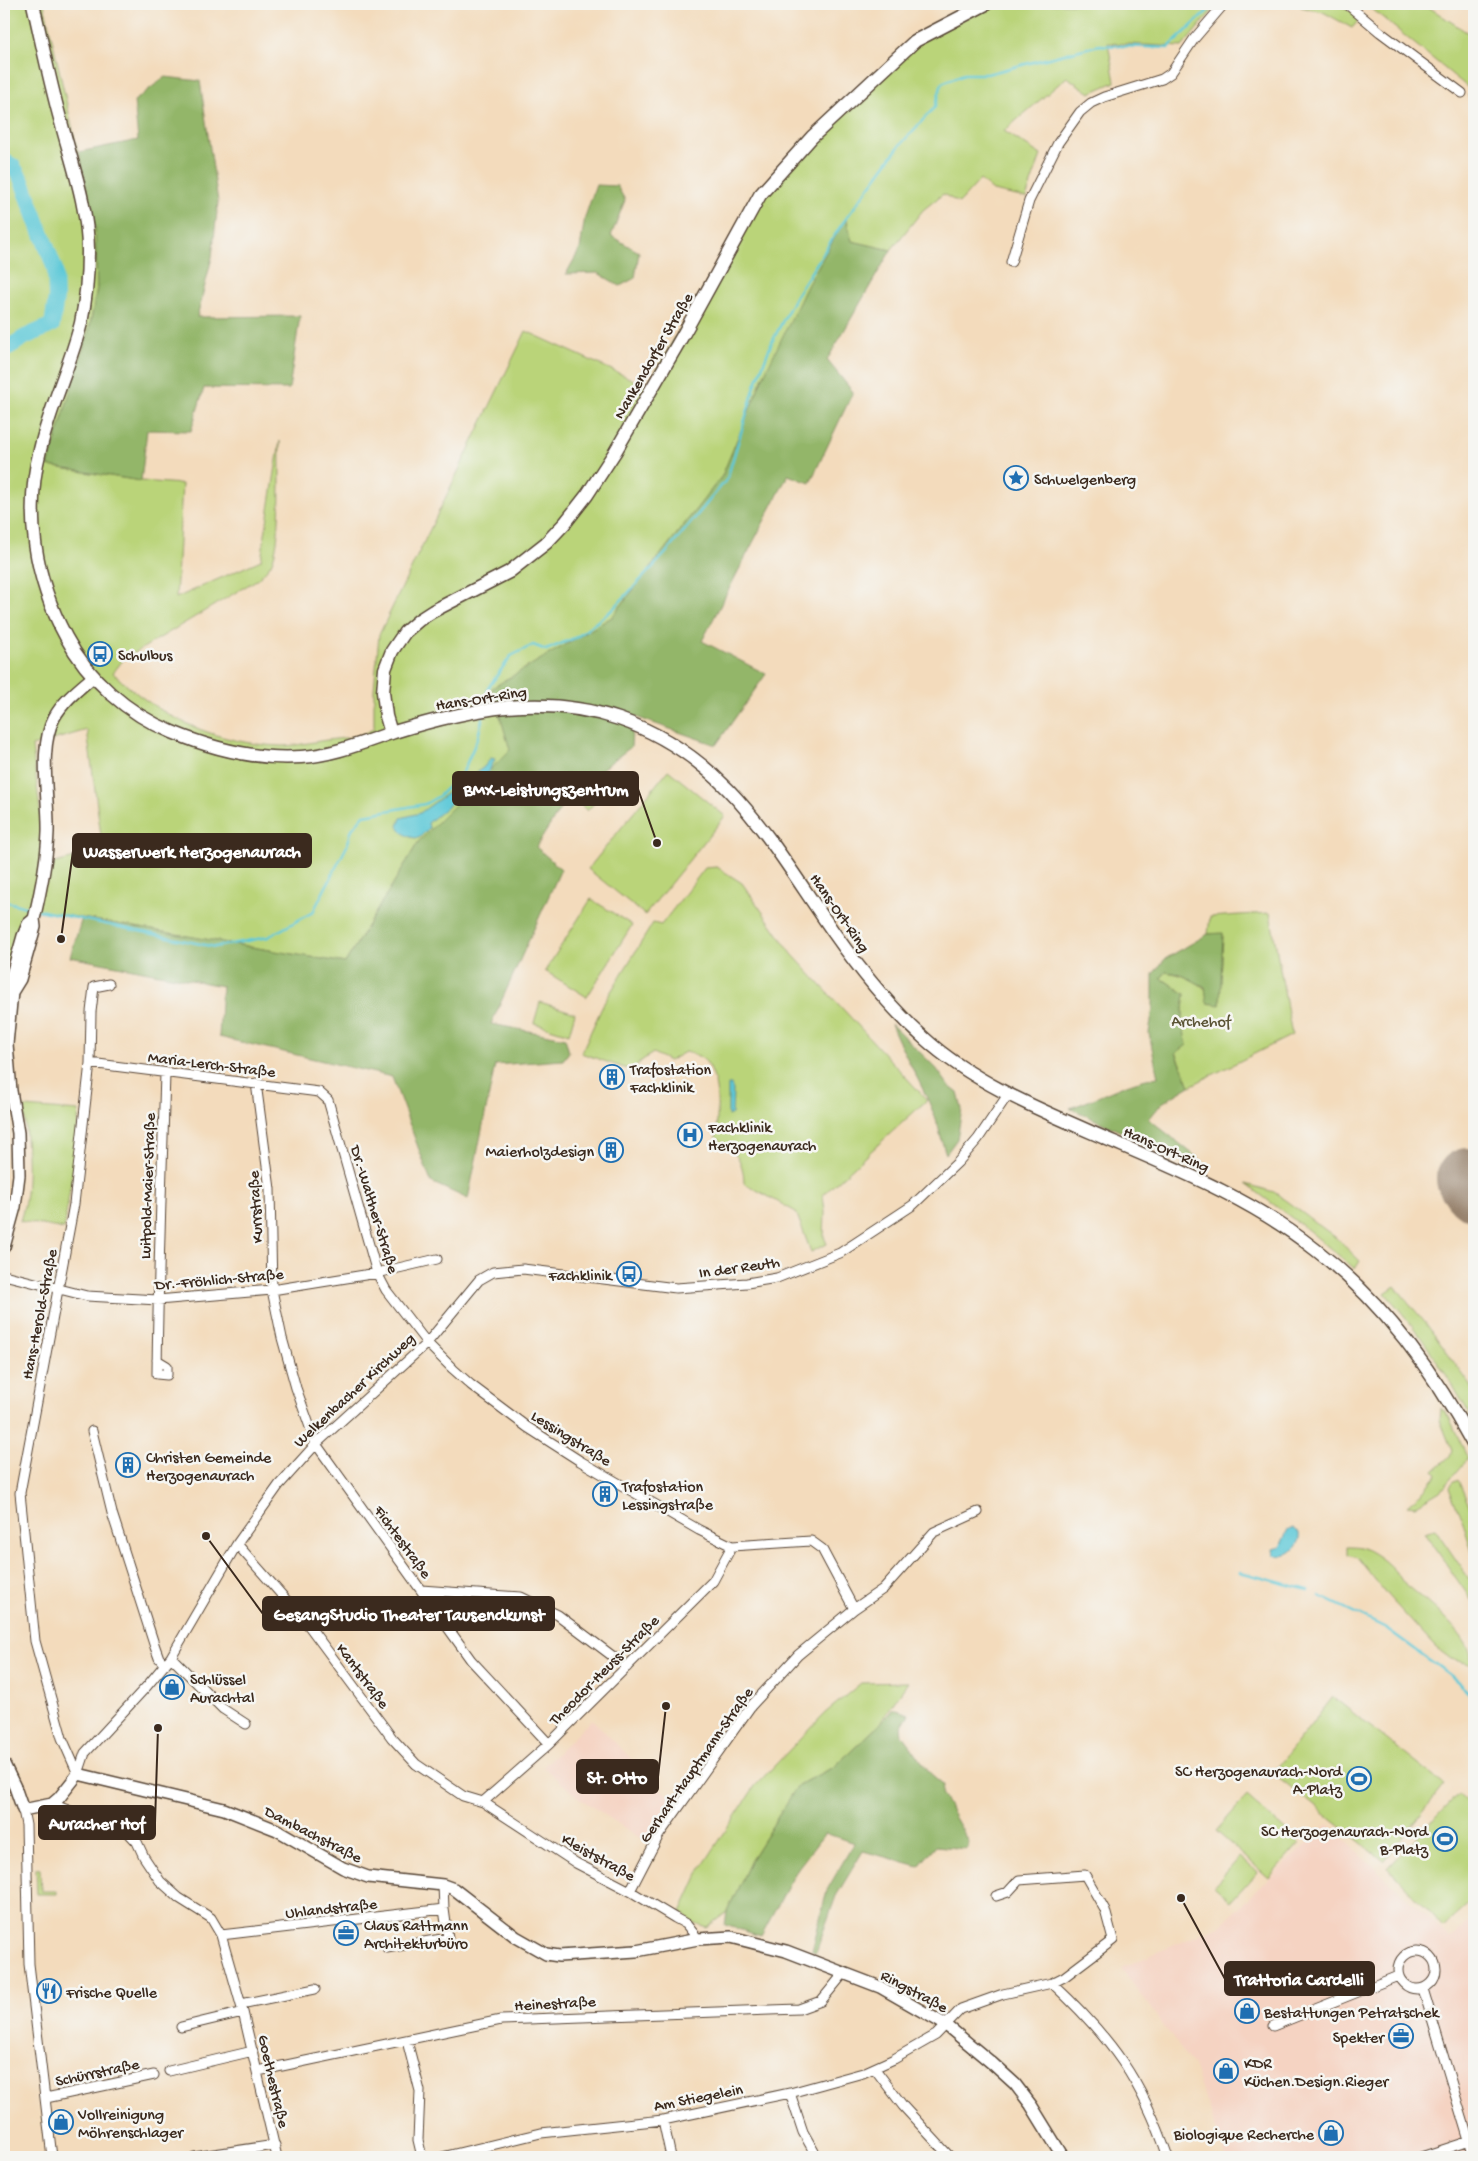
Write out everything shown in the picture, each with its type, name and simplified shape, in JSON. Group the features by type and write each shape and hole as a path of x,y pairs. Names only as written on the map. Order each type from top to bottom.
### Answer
{"main road":[{"name":"Hans-Ort-Ring","path":"33,4 52,87 87,218 88,252 87,287 82,318 48,419 37,462 31,502 40,572 50,604 67,640 94,676 126,706 150,723 216,749 263,757 304,757 334,752 446,717 518,704 557,705 589,710 620,719 651,732 687,754 736,795 764,829 828,925 857,964 892,1005 925,1039 963,1068 1009,1093 1080,1128 1112,1141 1246,1204 1318,1250 1364,1293 1421,1358 1449,1400 1474,1446"},
{"name":"Nankendorfer Straße","path":"391,733 386,716 383,692 385,669 392,651 406,632 419,620 490,583 527,559 546,543 576,509 615,452 683,335 760,195 812,137 915,41 986,4"}],"street":[{"path":"1011,262 1029,201 1058,142 1080,112 1091,102 1104,96 1162,79 1172,73 1194,39 1224,4"},
{"path":"1347,4 1380,32 1462,93"},
{"path":"4,1247 14,1207 19,1175 18,1139 7,1044 12,992 20,979 35,927 34,919 44,870 48,833 45,750 50,728 61,708 94,676"},
{"name":"Hans-Herold-Straße","path":"78,1774 62,1738 35,1641 20,1493 23,1470 35,1418 40,1376 51,1330 57,1288 74,1204 90,1063 94,987 109,984"},
{"name":"Maria-Lerch-Straße","path":"90,1063 319,1092 328,1100"},
{"name":"Luitpold-Maier-Straße","path":"157,1360 165,1074"},
{"name":"Kurrstraße","path":"256,1083 270,1189 272,1290 282,1338 296,1388 316,1444"},
{"name":"In der Reuth","path":"493,1272 523,1269 676,1288 747,1283 777,1278 840,1253 913,1204 968,1150 1009,1093"},
{"name":"Dr.-Walther-Straße","path":"328,1100 377,1273 386,1290 427,1343"},
{"name":"Dr.-Fröhlich-Straße","path":"4,1275 87,1296 158,1300 272,1290 377,1273 437,1259"},
{"name":"Welkenbacher Kirchweg","path":"52,1804 78,1774 85,1753 171,1657 237,1544 279,1485 316,1444 427,1343 479,1280 493,1272"},
{"name":"Lessingstraße","path":"427,1343 471,1385 528,1427 636,1494 732,1546"},
{"path":"92,1431 115,1522 154,1647 165,1665"},
{"name":"Fichtestraße","path":"316,1444 471,1660 549,1744"},
{"name":"Gerhart-Hauptmann-Straße","path":"630,1891 659,1835 750,1706 798,1655 854,1609 883,1589 934,1532 978,1512"},
{"path":"732,1546 811,1541 822,1549 854,1609"},
{"name":"Kantstraße","path":"237,1544 309,1626 392,1738 416,1764 463,1796 483,1802"},
{"name":"Theodor-Heuss-Straße","path":"483,1802 549,1744 713,1581 732,1546"},
{"path":"421,1590 521,1597 558,1614 627,1667"},
{"path":"171,1657 223,1709 246,1724"},
{"path":"4,1764 15,1787 26,1825 29,1964 52,2157"},
{"name":"Dambachstraße","path":"78,1774 224,1809 277,1830 343,1868 368,1877 443,1885 466,1898 516,1938 546,1954 559,1956 636,1951 698,1939"},
{"name":"Kleiststraße","path":"483,1802 576,1863 630,1891 686,1924 698,1939"},
{"path":"23,1810 52,1804"},
{"name":"Goethestraße","path":"52,1804 88,1818 124,1828 137,1842 144,1857 160,1881 179,1898 211,1918 221,1936 242,2008 277,2157"},
{"name":"Am Stiegelein","path":"442,2157 541,2133 663,2120 790,2093 875,2069 936,2035 962,2009 1003,1994 1052,1983 1078,1969 1113,1940 1104,1910 1085,1875 1019,1880 1008,1892 996,1896"},
{"path":"387,1948 448,1938 443,1885"},
{"name":"Uhlandstraße","path":"221,1936 444,1908"},
{"name":"Ringstraße","path":"698,1939 731,1937 746,1939 786,1951 880,1987 946,2025 1015,2084 1046,2127 1063,2157"},
{"path":"1413,1951 1424,1952 1432,1957 1437,1968 1434,1981 1423,1989 1410,1988 1404,1985 1398,1976 1398,1968 1403,1957 1413,1951"},
{"name":"Heinestraße","path":"258,2071 501,2020 800,2009 821,2001 844,1972"},
{"path":"1273,2026 1398,1976"},
{"path":"1052,1983 1098,2029 1127,2067 1148,2105 1168,2157"},
{"path":"181,2027 242,2008 315,1989"},
{"path":"1423,1989 1474,2157"},
{"path":"407,2041 420,2091 418,2140 422,2157"},
{"path":"169,2071 253,2052"},
{"path":"875,2069 903,2106 950,2157"},
{"name":"Schürrstraße","path":"46,2098 154,2075"},
{"path":"790,2093 803,2132 817,2157"},
{"path":"663,2120 671,2157"},
{"path":"1421,2157 1470,2142"},
{"path":"194,2157 275,2145"}],"shaded area":[{"path":"592,1719 673,1801 659,1819 647,1843 578,1797 543,1767"},
{"path":"1328,1824 1450,1938 1474,1918 1474,2157 1226,2157 1193,2066 1121,1968 1219,1926"}],"green space":[{"path":"4,4 44,4 95,227 97,289 89,330 48,466 141,481 182,484 176,598 261,560 280,441 279,522 275,553 270,566 258,579 123,660 113,673 150,703 190,725 234,740 281,746 351,737 363,734 374,728 374,690 379,635 526,331 647,386 762,187 918,40 993,4 1218,4 1182,47 1108,43 1115,82 1090,93 1067,77 1004,131 1041,155 1026,198 993,191 980,180 959,203 943,194 923,210 891,250 851,241 847,219 763,377 722,476 612,617 562,648 511,750 419,841 345,963 29,909 9,960 4,959","holes":["87,730 103,851 47,865 32,746"]},
{"path":"1299,4 1332,4 1340,6 1347,9 1359,20 1352,28 1323,12 1301,7"},
{"path":"1366,4 1424,4 1474,37 1474,105 1468,96 1471,90"},
{"path":"165,77 200,81 218,202 212,257 197,317 300,316 289,389 204,388 191,431 147,430 141,481 48,466 89,330 97,289 95,227 79,152 138,140 134,101"},
{"path":"596,185 617,186 625,200 611,236 639,252 635,278 620,286 598,273 566,274 580,249 585,217"},
{"path":"846,218 852,241 891,250 827,360 853,392 810,483 788,475 702,641 766,674 716,745 633,716 631,747 571,792 536,847 561,869 491,1024 565,1038 569,1052 563,1060 495,1065 468,1199 431,1182 392,1077 219,1037 222,986 70,957 82,918 345,963 419,841 510,750 492,688 612,617 722,476 763,377 808,284"},
{"path":"668,770 725,816 645,915 588,869"},
{"path":"597,775 610,786 587,811 575,799"},
{"path":"717,867 742,883 792,954 927,1100 823,1195 825,1212 824,1237 827,1244 811,1252 796,1212 744,1183 742,1168 737,1156 729,1147 716,1138 716,1088 711,1070 704,1060 696,1055 685,1052 669,1061 653,1053 641,1061 633,1071 581,1053 604,1003 653,923 661,925 705,868"},
{"path":"591,899 632,925 587,997 545,971"},
{"name":"Archehof","path":"1270,913 1292,1035 1190,1086 1176,1052 1187,1044 1183,1019 1185,994 1161,978 1166,972 1197,982 1220,1005 1223,934 1208,934 1210,917"},
{"path":"1223,933 1220,1005 1207,1003 1205,987 1180,974 1166,972 1161,978 1185,994 1183,1020 1187,1045 1176,1053 1190,1086 1162,1103 1149,1119 1209,1167 1207,1172 1070,1108 1135,1082 1158,1077 1149,1033 1153,1008 1153,974 1165,959 1208,934"},
{"path":"540,1002 575,1013 569,1034 534,1023"},
{"path":"891,1024 936,1068 949,1086 958,1093 962,1109 957,1139 946,1154 930,1105"},
{"path":"24,1107 79,1111 64,1229 20,1221 24,1207 27,1179"},
{"path":"1246,1184 1274,1192 1335,1237 1360,1261 1355,1269 1308,1230"},
{"path":"1395,1286 1427,1325 1472,1387 1474,1393 1474,1422 1433,1355 1385,1293"},
{"path":"1441,1408 1449,1417 1468,1459 1440,1491 1415,1506 1407,1505 1424,1491 1437,1475 1434,1471 1450,1457 1452,1450 1440,1420"},
{"path":"1458,1480 1474,1517 1474,1558 1449,1488 1452,1483"},
{"path":"1435,1529 1474,1586 1474,1604 1424,1532"},
{"path":"1347,1546 1361,1547 1380,1557 1395,1571 1402,1581 1447,1620 1466,1644 1472,1657 1474,1669 1470,1664 1451,1659 1435,1647 1388,1596 1357,1557 1347,1554"},
{"path":"908,1682 877,1727 834,1767 798,1785 752,1858 727,1912 707,1927 694,1923 681,1912 700,1870 755,1786 824,1714 861,1683"},
{"name":"SC Herzogenaurach-Nord A-Platz","path":"1333,1697 1444,1785 1384,1861 1273,1773"},
{"path":"893,1709 909,1714 901,1727 902,1735 931,1774 943,1784 942,1795 969,1842 967,1849 936,1846 919,1866 863,1851 836,1896 816,1952 812,1951 827,1890 854,1843 825,1833 798,1868 761,1936 725,1925 727,1912 752,1858 798,1785 834,1767 877,1727"},
{"name":"SC Herzogenaurach-Nord B-Platz","path":"1458,1794 1474,1809 1474,1899 1443,1927 1388,1868"},
{"path":"1247,1796 1300,1843 1269,1878 1216,1831"},
{"path":"1240,1857 1257,1872 1231,1901 1214,1886"},
{"path":"36,1868 40,1869 41,1891 57,1891 57,1894 37,1894"}],"water":[{"path":"491,758 495,759 489,771 428,823 429,828 419,838 409,837 404,834 398,826 401,818 420,813 484,767"},
{"path":"728,1085 731,1085 733,1090 732,1114 728,1116"},
{"path":"1293,1528 1300,1533 1299,1542 1296,1547 1284,1555 1274,1555 1273,1549 1280,1547 1287,1531"}],"waterway":[{"path":"484,707 488,688 511,656 533,645 546,650 577,637 612,610 665,554 727,479 755,386 771,344 795,297 842,224 900,145 935,107 942,83 964,74 987,74 1099,45 1168,48 1215,4"},
{"path":"4,161 13,166 22,181 55,269 56,298 52,325 25,337 4,350"},
{"path":"38,910 215,947 268,937 313,912 347,846 352,829 364,815 425,804 439,796 463,772 478,737 483,715"},
{"path":"4,901 33,909"},
{"path":"1240,1572 1308,1590"},
{"path":"1320,1596 1386,1628 1450,1675 1474,1696"}],"runway":[{"path":"1467,1179 1474,1189"}],"place":[{"name":"Schwelgenberg","path":"1016,478"},
{"name":"Schulbus","path":"100,654"},
{"name":"BMX-Leistungszentrum","path":"657,843"},
{"name":"Wasserwerk Herzogenaurach","path":"61,939"},
{"name":"Trafostation Fachklinik","path":"612,1077"},
{"name":"Fachklinik Herzogenaurach","path":"690,1135"},
{"name":"Maierholzdesign","path":"611,1150"},
{"name":"Fachklinik","path":"629,1274"},
{"name":"Christen Gemeinde Herzogenaurach","path":"128,1465"},
{"name":"Trafostation Lessingstraße","path":"605,1494"},
{"name":"GesangStudio Theater Tausendkunst","path":"206,1536"},
{"name":"Schlüssel Aurachtal","path":"172,1687"},
{"name":"St. Otto","path":"666,1706"},
{"name":"Auracher Hof","path":"158,1728"},
{"name":"SC Herzogenaurach-Nord A-Platz","path":"1359,1779"},
{"name":"SC Herzogenaurach-Nord B-Platz","path":"1445,1839"},
{"name":"Trattoria Cardelli","path":"1181,1898"},
{"name":"Claus Rattmann Architekturbüro","path":"346,1933"},
{"name":"Frische Quelle","path":"49,1991"},
{"name":"Bestattungen Petratschek","path":"1247,2011"},
{"name":"Spekter","path":"1401,2036"},
{"name":"KDR Küchen.Design.Rieger","path":"1226,2071"},
{"name":"Vollreinigung Möhrenschlager","path":"61,2122"},
{"name":"Biologique Recherche","path":"1331,2133"}]}
